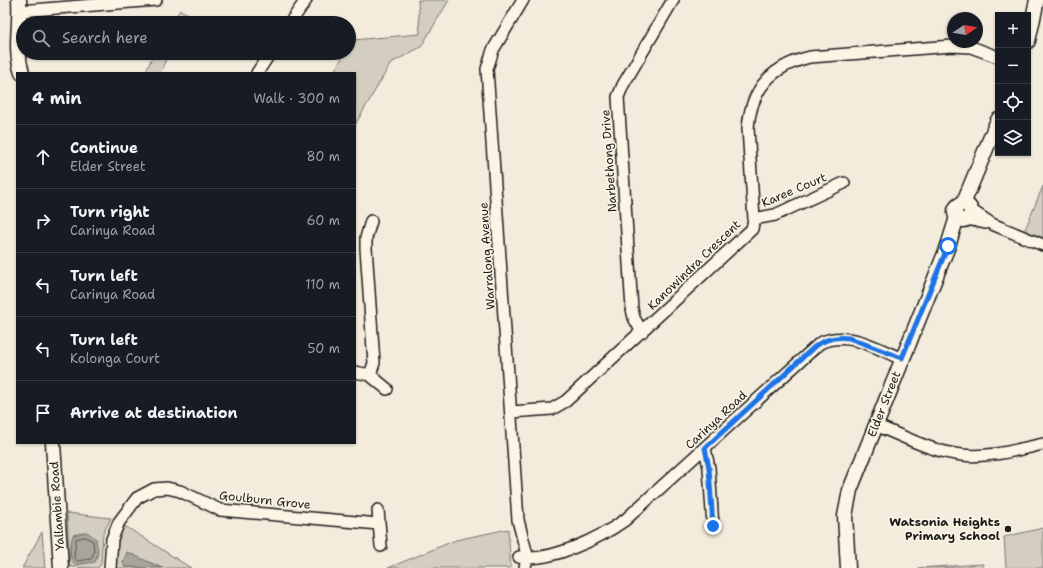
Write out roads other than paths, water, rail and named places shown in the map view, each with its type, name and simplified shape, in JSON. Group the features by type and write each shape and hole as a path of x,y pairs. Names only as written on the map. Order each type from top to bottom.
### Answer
{"street":[{"path":"21,11 156,0"},
{"path":"295,16 306,0"},
{"name":"Warralong Avenue","path":"523,0 493,50 487,69 518,520 516,537 523,561"},
{"name":"Narbethong Drive","path":"642,332 634,318 632,308 618,97 622,85 673,0"},
{"path":"1031,27 1037,0"},
{"name":"Kanowindra Crescent","path":"511,412 545,410 561,405 748,233 753,225 754,219 749,116 756,94 776,71 793,61 810,57 952,46 971,47 995,56"},
{"path":"20,60 24,72"},
{"path":"24,72 25,60"},
{"path":"258,72 265,60"},
{"name":"Elder Street","path":"848,568 846,507 855,476 948,246 965,213 975,178 995,128"},
{"name":"Karee Court","path":"754,219 776,215 844,183"},
{"path":"965,213 1043,245"},
{"path":"370,375 374,368 375,357 366,238 371,221"},
{"name":"Carinya Road","path":"523,561 589,542 615,528 636,511 813,348 826,340 841,337 849,338 902,358"},
{"path":"356,372 370,375 387,389"},
{"path":"875,425 934,448 961,455 997,454 1043,444"},
{"name":"Yallambie Road","path":"44,444 52,568"},
{"name":"Yallambie Road","path":"53,444 61,568"},
{"path":"705,448 709,468 713,526"},
{"name":"Goulburn Grove","path":"110,568 112,539 119,522 137,498 160,488 180,491 220,510 379,524"},
{"path":"378,510 381,546"}],"water":[{"path":"87,532 96,539 98,552 95,562 75,565 71,558 70,551 73,535"},
{"path":"127,552 162,568 125,567 123,562"}],"place":[{"name":"Watsonia Heights Primary School","path":"1008,529"}]}
